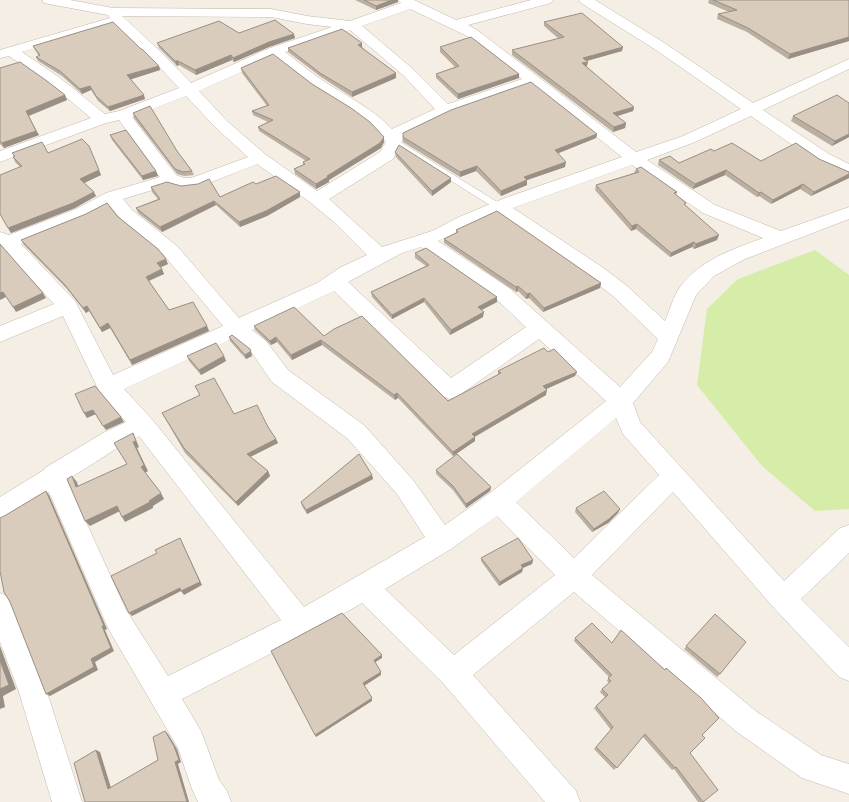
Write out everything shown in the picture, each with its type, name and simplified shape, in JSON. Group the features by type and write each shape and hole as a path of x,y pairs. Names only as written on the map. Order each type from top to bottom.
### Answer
{"street":[{"path":"49,0 115,16 271,13 307,20 353,25 408,72 445,110"},
{"path":"457,24 546,0"},
{"path":"586,0 658,45 823,158 849,171"},
{"path":"0,158 43,140 102,119 123,115 189,90 275,51 353,25 408,2 457,24 472,33 635,159 709,209 780,238"},
{"path":"6,52 115,16"},
{"path":"115,16 157,56 222,124 259,158 317,199 340,218 381,257"},
{"path":"275,51 319,85 357,108 377,123 394,142"},
{"path":"6,52 56,81 102,119"},
{"path":"108,387 324,288 348,272 381,257 394,249 423,240 499,207 689,139 835,68 849,63"},
{"path":"317,199 387,155 394,142 394,135 401,130 445,110 532,80"},
{"path":"123,115 170,179 182,184 193,183 259,158"},
{"path":"170,179 112,197 82,213 4,240 68,306 108,387 142,424 301,624"},
{"path":"112,197 126,214 170,250 236,328 259,347 280,376 356,432 405,487 442,541"},
{"path":"499,207 595,272 620,291 669,338"},
{"path":"163,694 301,624 442,541 499,501 621,401 661,356 688,292 707,272 738,254 849,213"},
{"path":"423,240 502,293 621,401 631,427 783,599 849,667"},
{"path":"335,281 450,390 540,328"},
{"path":"0,334 68,306"},
{"path":"0,510 53,475 111,440 142,424"},
{"path":"53,475 117,619 191,741 207,789 216,802"},
{"path":"453,673 574,576 674,475"},
{"path":"499,501 574,576 748,722 813,767 849,779"},
{"path":"783,599 849,536"},
{"path":"364,587 453,673 565,802"},
{"path":"0,606 33,692 67,802"}],"lane":[{"path":"394,142 499,207"}],"green space":[{"path":"815,250 849,275 849,509 815,511 762,466 697,385 707,309 738,279"}],"building":[{"path":"364,0 392,0 376,6"},
{"path":"713,0 849,0 849,37 790,54 748,28 718,14 737,10"},
{"path":"582,13 623,47 583,58 588,62 582,63 634,107 613,113 626,123 614,127 512,50 564,37 544,22"},
{"path":"275,20 294,34 269,42 233,58 231,55 195,70 178,61 175,61 157,43 219,21 239,33"},
{"path":"113,22 159,66 127,75 144,95 108,107 96,96 90,86 80,89 60,71 36,57 40,55 33,46"},
{"path":"342,29 362,43 358,45 396,73 352,92 320,73 288,48"},
{"path":"471,37 519,74 458,94 436,74 459,66 440,47"},
{"path":"273,54 312,84 351,108 370,122 384,137 380,143 316,184 294,169 305,164 303,162 310,159 258,127 273,120 252,111 269,105 241,68"},
{"path":"20,62 65,95 26,111 36,131 2,143 0,141 0,68"},
{"path":"531,82 597,134 555,150 566,162 524,177 527,180 501,191 477,166 460,172 403,137 403,133 451,110"},
{"path":"837,95 849,103 849,134 835,141 793,116"},
{"path":"150,106 177,151 192,171 183,172 175,169 133,113"},
{"path":"126,130 156,171 142,176 110,135"},
{"path":"82,139 89,146 99,170 80,179 94,192 73,203 8,228 0,214 0,175 22,166 13,157 15,156 12,153 42,142 48,153"},
{"path":"732,143 761,161 796,143 819,159 849,172 849,174 814,192 803,184 773,200 761,192 759,193 726,170 695,184 659,160 670,156 679,163 711,149 714,151"},
{"path":"399,145 451,178 432,191 395,152"},
{"path":"641,167 677,192 674,193 686,203 684,204 719,235 696,244 694,242 671,253 637,224 632,226 596,185 639,172 636,169"},
{"path":"276,176 300,192 266,211 239,222 214,201 160,227 136,208 160,199 151,187 167,182 181,186 198,184 209,179 220,197 253,182 256,184"},
{"path":"107,203 117,216 158,249 166,259 157,263 162,269 146,277 169,310 193,302 207,326 130,360 108,323 100,328 87,306 83,308 65,285 21,240 86,214"},
{"path":"497,211 601,283 544,308 530,293 527,294 518,286 516,287 444,239 458,232 456,230"},
{"path":"0,244 43,293 13,307 3,292 0,293"},
{"path":"426,248 497,297 478,307 484,312 451,330 424,298 392,315 371,292 429,265 415,253"},
{"path":"294,307 324,336 334,329 362,316 448,401 501,373 498,371 544,348 548,352 554,349 577,372 543,386 547,390 472,434 475,437 453,452 397,393 394,395 321,340 291,355 276,337 270,341 254,326"},
{"path":"232,335 251,351 245,355 229,337"},
{"path":"216,343 224,356 199,370 187,356"},
{"path":"214,378 234,414 257,405 276,439 247,454 268,471 236,502 184,448 162,413 200,395 195,386"},
{"path":"95,386 121,417 103,426 93,410 84,413 75,394"},
{"path":"133,433 136,441 133,442 144,465 141,467 161,493 149,501 150,502 122,517 117,506 85,521 67,479 72,476 76,487 127,464 114,443"},
{"path":"359,454 372,475 306,510 301,502"},
{"path":"457,454 491,487 466,504 453,486 436,470"},
{"path":"46,491 104,626 102,626 111,648 91,659 94,667 46,694 10,602 4,592 0,571 0,518"},
{"path":"604,491 620,509 609,519 594,529 576,508"},
{"path":"180,538 200,582 181,591 180,588 129,613 111,576 157,553 155,550"},
{"path":"518,538 533,560 521,565 523,568 500,582 481,558"},
{"path":"342,613 382,655 374,660 381,672 363,683 372,698 315,735 271,651"},
{"path":"715,614 746,642 720,674 686,646"},
{"path":"592,623 612,643 621,630 665,670 666,668 701,698 719,718 702,735 705,738 690,753 718,790 703,802 676,767 675,768 645,734 617,768 596,747 613,727 596,706 608,695 602,689 611,681 608,678 612,675 575,638"},
{"path":"0,660 9,685 0,689"},
{"path":"165,731 174,746 179,760 175,762 187,802 85,802 74,763 96,750 108,789 158,760 153,737"}]}
